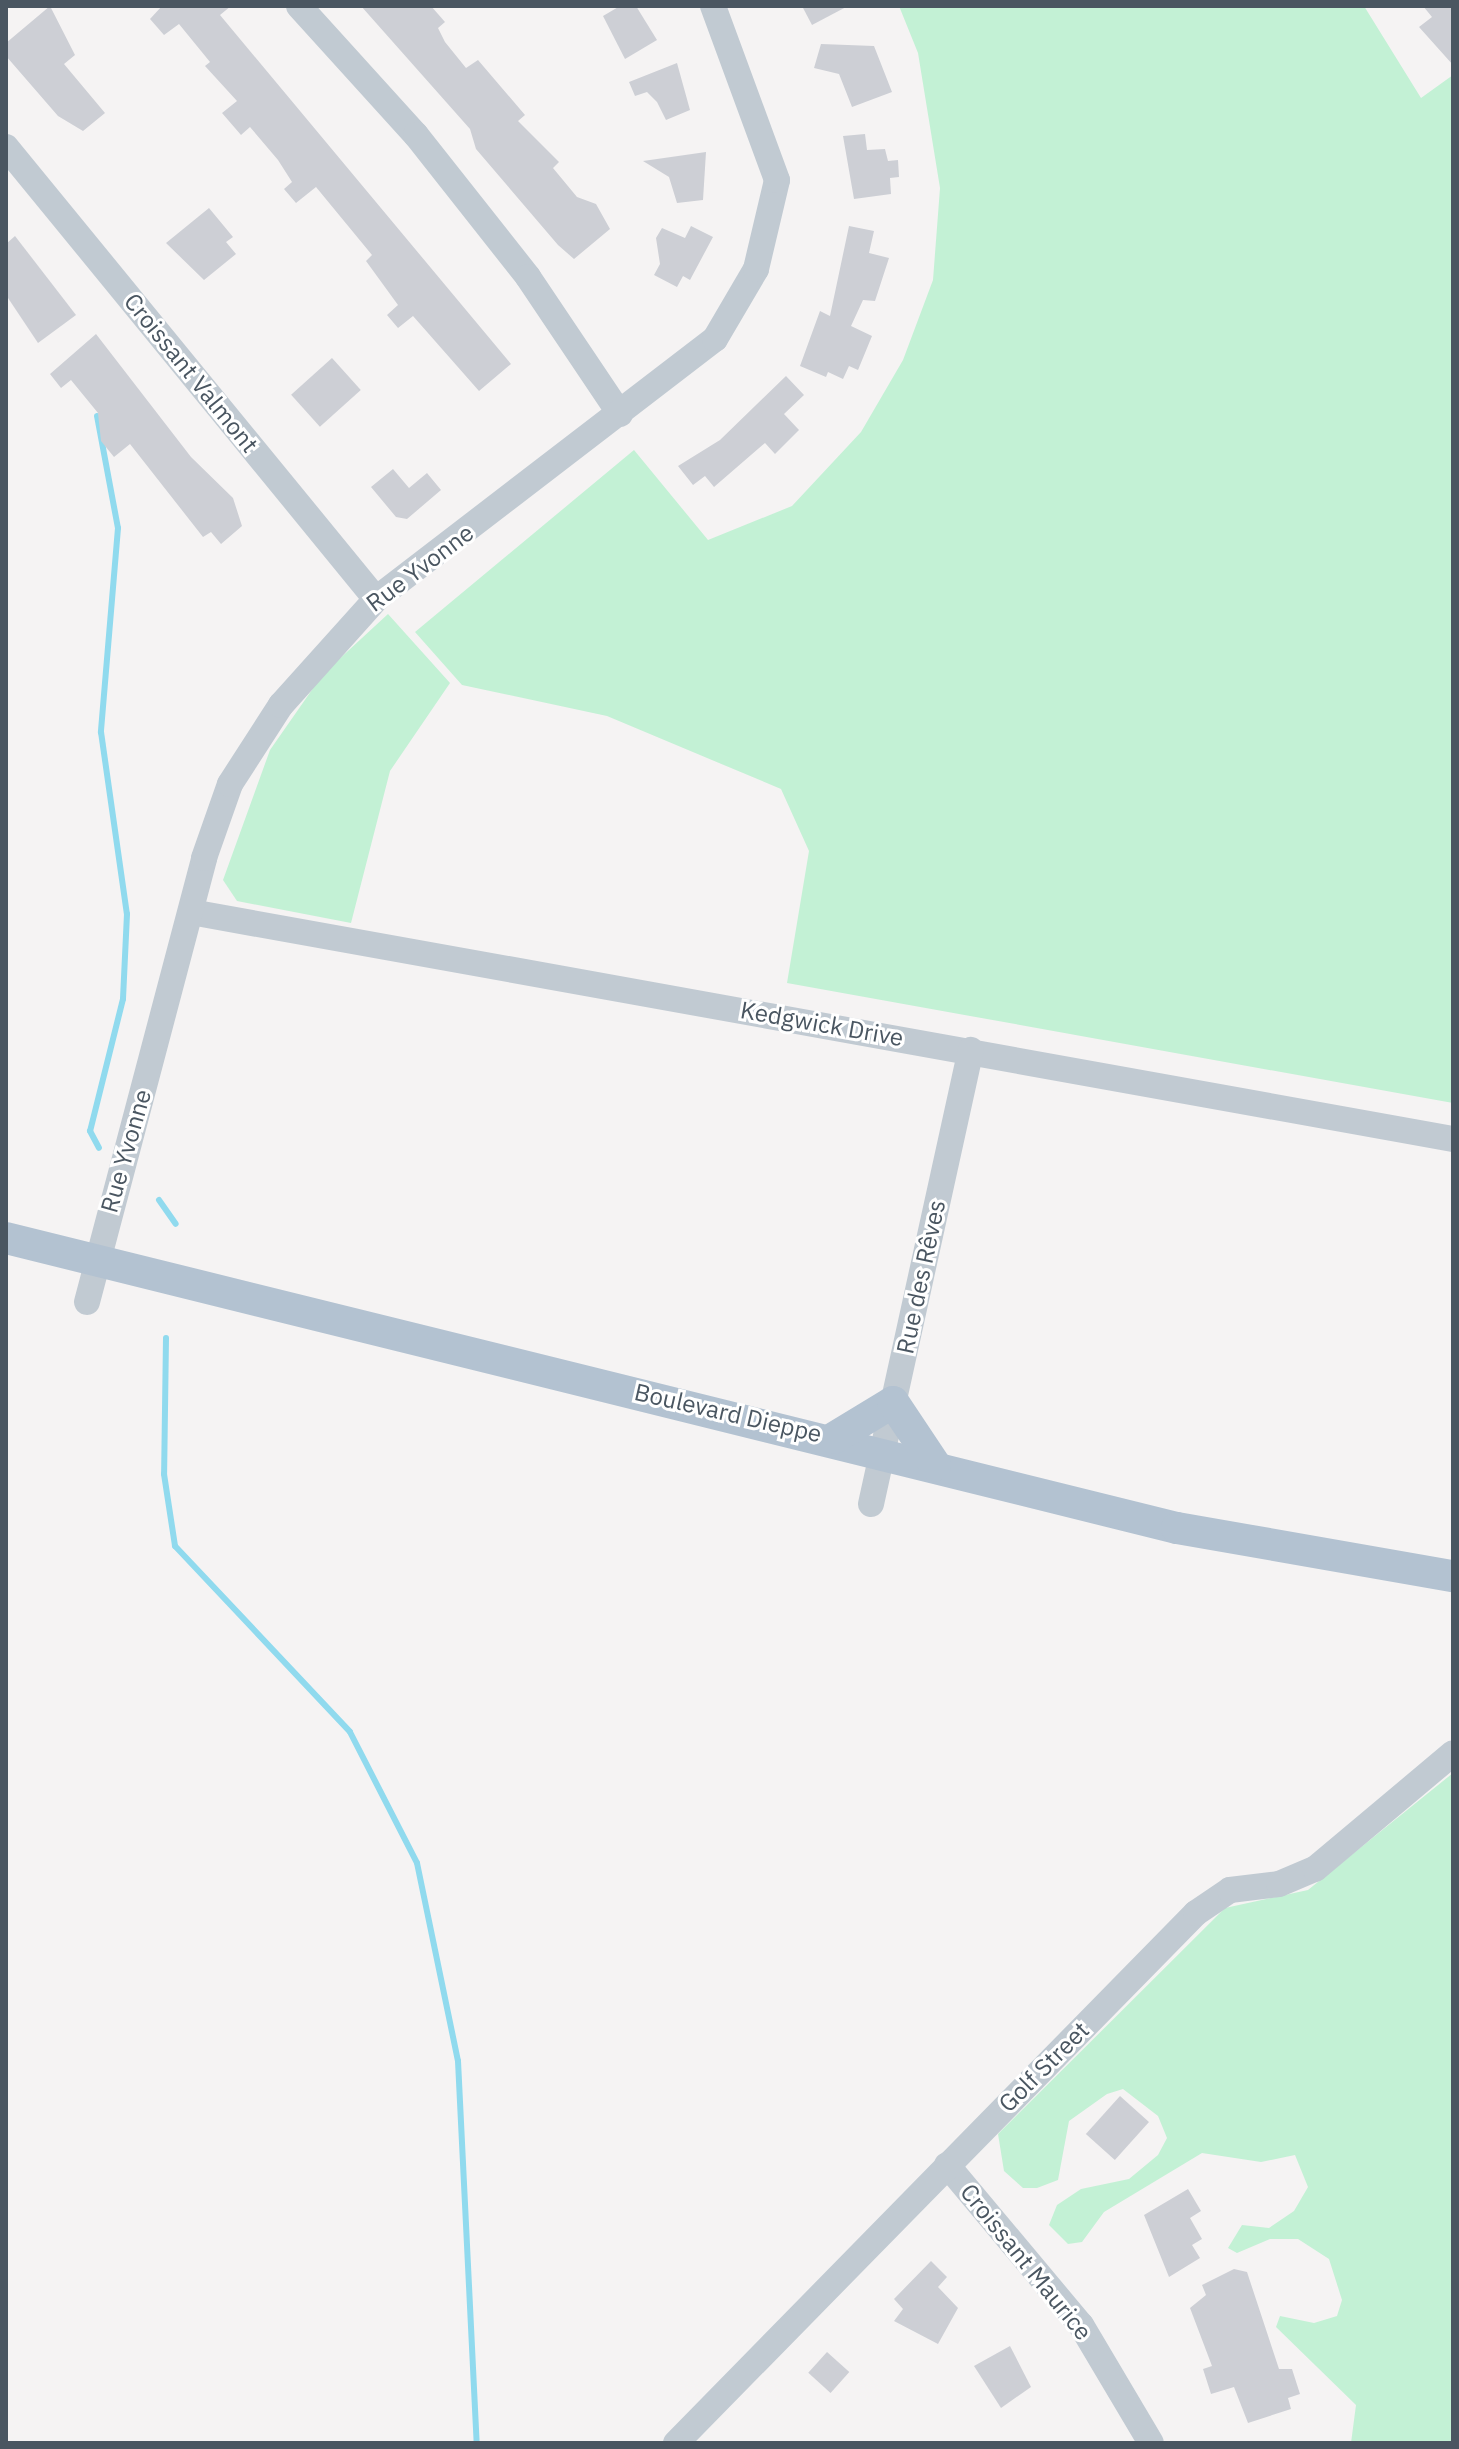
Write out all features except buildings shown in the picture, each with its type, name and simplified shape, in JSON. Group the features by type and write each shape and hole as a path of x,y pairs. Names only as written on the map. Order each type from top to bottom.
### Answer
{"main road":[{"name":"Boulevard Dieppe","path":"6,1238 834,1438 1237,1542 1453,1576"},
{"path":"834,1438 893,1402 935,1465"}],"street":[{"path":"299,6 435,158 528,277 620,414"},
{"name":"Rue Yvonne","path":"87,1302 191,912 230,784 281,705 376,599 715,339 756,269 777,180 713,6"},
{"name":"Croissant Valmont","path":"6,147 376,599"},
{"name":"Kedgwick Drive","path":"191,912 1453,1139"},
{"name":"Rue des Rêves","path":"871,1504 971,1050"},
{"name":"Golf Street","path":"676,2443 1205,1905 1230,1890 1279,1884 1315,1869 1453,1753"},
{"name":"Croissant Maurice","path":"947,2165 1081,2325 1151,2443"}],"green space":[{"path":"899,6 1364,6 1421,98 1453,75 1453,1103 787,983 809,851 781,789 607,716 462,685 415,632 634,450 708,540 792,506 861,432 903,360 933,280 940,188 918,53"},
{"path":"388,614 450,683 390,771 351,923 237,901 223,880 270,750 323,674"},
{"path":"1453,1773 1453,2443 1351,2443 1356,2405 1276,2327 1280,2316 1314,2323 1337,2316 1342,2300 1329,2259 1298,2239 1270,2239 1237,2253 1228,2248 1242,2225 1269,2228 1294,2211 1308,2187 1295,2155 1261,2162 1202,2153 1104,2212 1082,2242 1068,2244 1049,2225 1057,2205 1081,2189 1129,2179 1158,2155 1167,2138 1158,2116 1123,2089 1107,2094 1069,2121 1058,2180 1037,2188 1023,2188 1004,2171 998,2134 1225,1908 1308,1890"}],"waterway":[{"path":"97,416 118,528 101,732 127,914 123,999 90,1131 99,1148"},
{"path":"159,1200 176,1224"},
{"path":"166,1338 164,1474 175,1546 350,1732 417,1863 458,2061 477,2443"}]}
